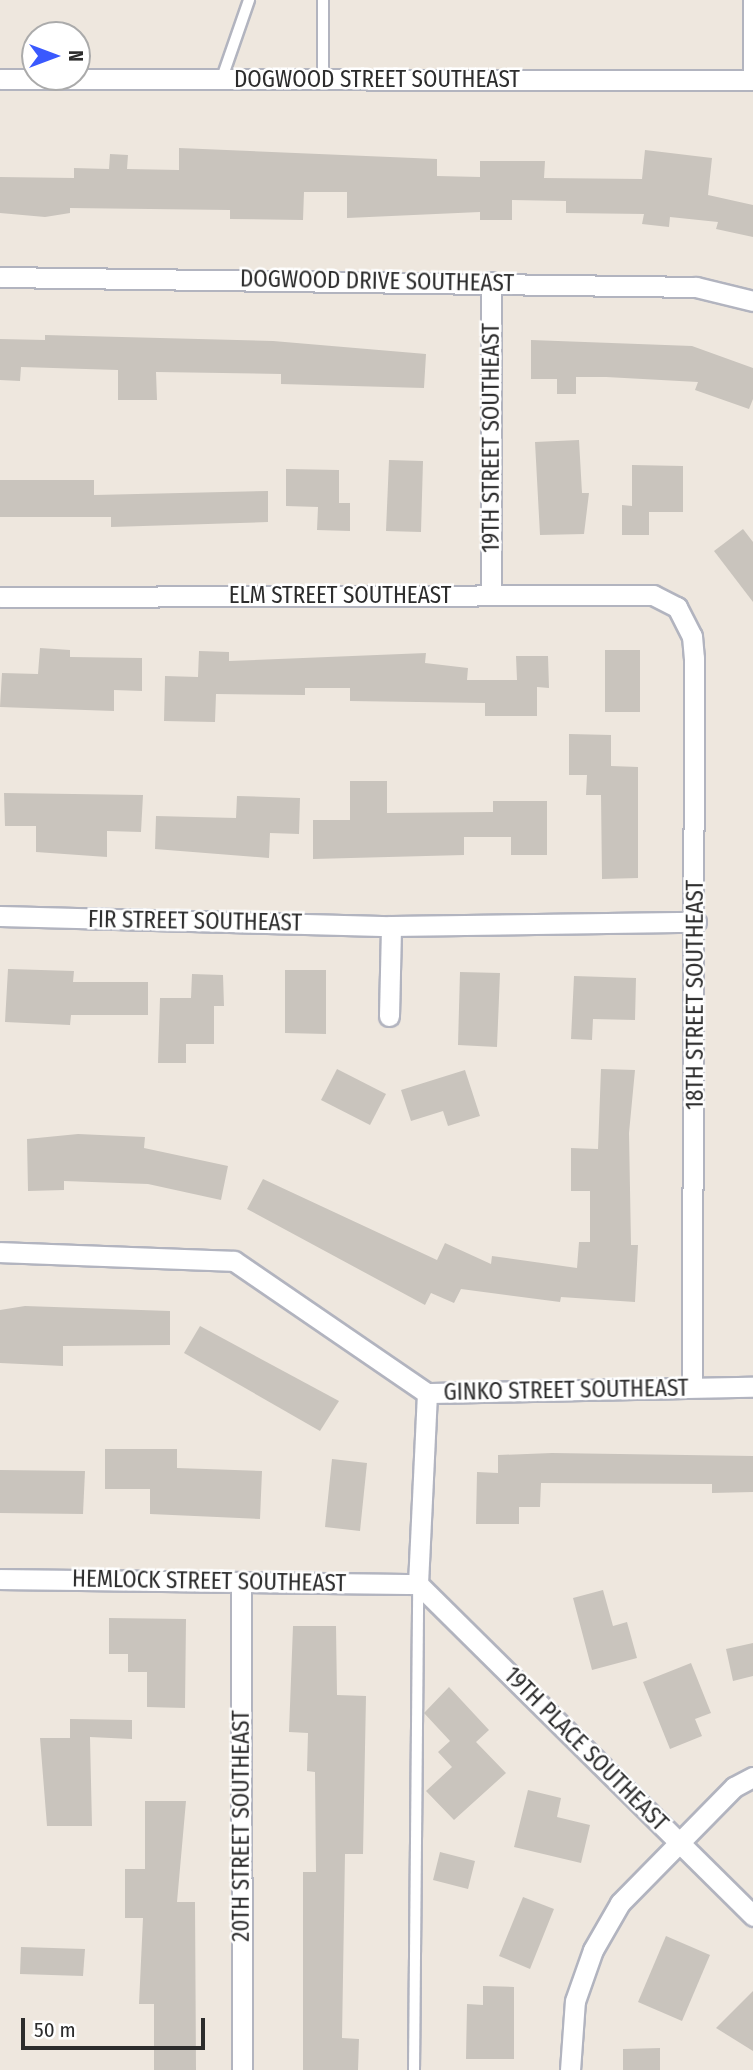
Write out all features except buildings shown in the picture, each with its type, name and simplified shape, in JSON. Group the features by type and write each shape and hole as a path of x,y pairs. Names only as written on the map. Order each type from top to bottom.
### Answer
{"street":[{"name":"DOGWOOD STREET SOUTHEAST","path":"0,79 751,80"},
{"name":"DOGWOOD DRIVE SOUTHEAST","path":"0,277 696,287 753,302"},
{"name":"19TH STREET SOUTHEAST","path":"491,282 491,594"},
{"name":"ELM STREET SOUTHEAST","path":"0,597 653,595 677,607"},
{"name":"18TH STREET SOUTHEAST","path":"677,607 692,636 694,658 696,922 692,1387"},
{"name":"FIR STREET SOUTHEAST","path":"0,916 391,926 696,922"},
{"path":"389,1016 391,926"},
{"name":"GINKO STREET SOUTHEAST","path":"0,1252 234,1261 427,1393 753,1387"},
{"path":"418,1584 427,1393"},
{"name":"HEMLOCK STREET SOUTHEAST","path":"0,1580 418,1584"},
{"name":"20TH STREET SOUTHEAST","path":"240,1582 242,2070"},
{"name":"19TH PLACE SOUTHEAST","path":"418,1584 753,1916"},
{"path":"570,2070 575,2001 593,1950 620,1903 678,1841 753,1777"}],"lane":[{"path":"222,78 249,0"},
{"path":"323,0 323,78"},
{"path":"748,0 751,80"},
{"path":"414,2070 418,1584"}]}
